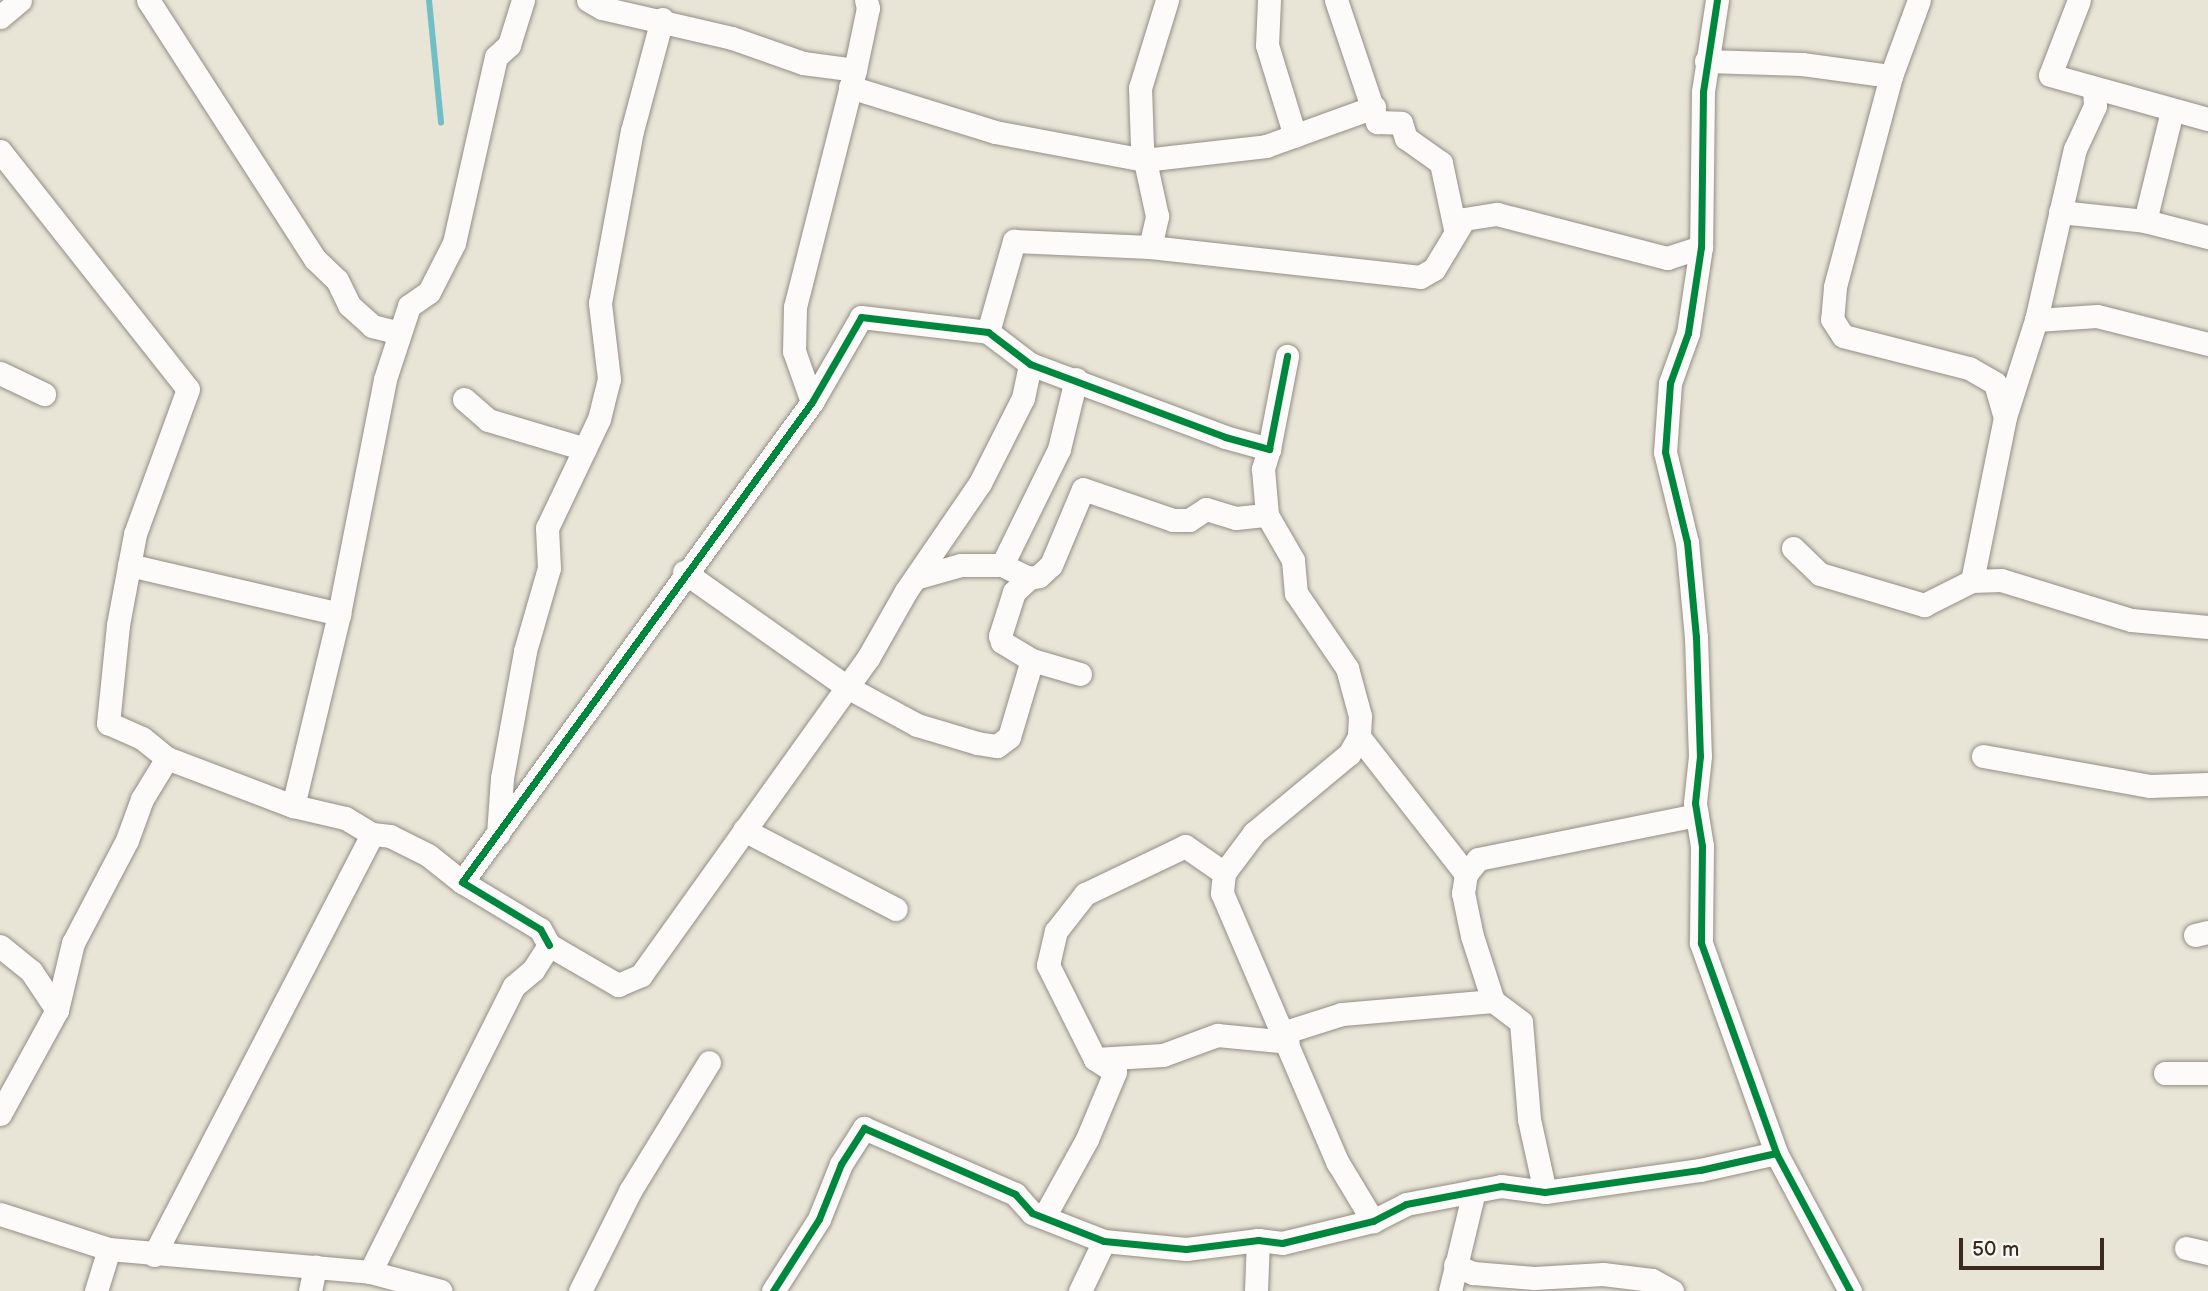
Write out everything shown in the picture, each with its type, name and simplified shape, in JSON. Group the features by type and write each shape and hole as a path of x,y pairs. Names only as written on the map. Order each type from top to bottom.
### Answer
{"street":[{"path":"0,17 20,0"},
{"path":"148,0 315,259 337,280 349,305 372,326 392,331 398,339"},
{"path":"293,806 339,614 385,379 409,306 429,292 454,243 496,57 509,45 523,0"},
{"path":"588,0 602,8 662,19 853,78 995,132 1144,160 1266,146 1374,107"},
{"path":"812,402 794,351 795,307 853,78 866,0"},
{"path":"1150,247 1157,216 1144,160 1140,88 1167,0"},
{"path":"1269,0 1267,45 1295,136"},
{"path":"1336,0 1377,122 1401,123 1406,138 1441,163 1455,229"},
{"path":"1717,0 1706,61 1701,247 1688,333 1670,383 1665,452 1687,542 1696,637 1697,815 1702,846 1701,943 1776,1153 1850,1291"},
{"path":"1919,0 1891,76 1835,287 1832,318 1843,336 1969,368 1995,383 2005,417"},
{"path":"2079,0 2050,75 2208,119"},
{"path":"498,834 502,778 525,651 549,568 547,528 585,449 609,379 600,303 619,189 662,19"},
{"path":"1706,61 1802,64 1891,76"},
{"path":"1972,581 2005,417 2036,320 2075,149 2095,106 2095,88"},
{"path":"2145,220 2172,111"},
{"path":"0,151 188,389 135,534 108,723 142,738 167,758 293,806 345,818 372,834 390,836 428,855 462,881 540,929 549,944 618,985 641,975 847,687 980,483 1023,398 1030,364"},
{"path":"2060,212 2145,220 2208,237"},
{"path":"988,332 1014,242 1150,247 1420,277 1434,269 1455,229 1464,219 1497,214 1667,258 1701,247"},
{"path":"2036,320 2097,316 2208,344"},
{"path":"462,881 684,572 812,402 861,317 988,332 1030,364 1076,379 1224,437 1269,449"},
{"path":"1287,356 1269,449 1262,469 1267,515 1293,560 1296,593 1348,668 1360,716 1359,737 1349,754 1254,833 1224,873 1222,893 1338,1163 1373,1221"},
{"path":"0,373 44,394"},
{"path":"1002,565 1059,449 1076,379"},
{"path":"464,399 488,419 585,449"},
{"path":"1080,674 1032,660 1009,649 1000,636 1014,592 1029,578 1051,565 1083,489 1173,520 1189,520 1206,509 1236,518 1267,515"},
{"path":"1793,548 1820,575 1924,605 1972,581 2001,580 2131,620 2208,627"},
{"path":"129,565 339,614"},
{"path":"915,579 961,565 1002,565 1029,578"},
{"path":"684,572 847,687 917,725 997,746 1009,737 1032,660"},
{"path":"1359,737 1466,874"},
{"path":"1983,756 2150,786 2208,784"},
{"path":"0,1114 57,1010 73,943 127,840 142,799 167,758"},
{"path":"1545,1192 1529,1119 1521,1022 1493,1001 1472,936 1462,893 1466,874 1478,859 1697,815"},
{"path":"744,830 896,909"},
{"path":"153,1255 372,834"},
{"path":"1044,1217 1087,1139 1115,1072 1095,1059 1048,965 1056,931 1085,894 1185,846 1224,873"},
{"path":"370,1272 514,986 533,970 549,944"},
{"path":"0,946 31,971 57,1010"},
{"path":"1095,1059 1163,1055 1217,1035 1284,1038 1342,1014 1493,1001"},
{"path":"580,1291 630,1191 709,1062"},
{"path":"2165,1073 2208,1073"},
{"path":"773,1291 819,1219 842,1164 864,1128 1015,1194 1032,1213 1104,1241 1186,1249 1258,1240 1282,1243 1373,1221 1406,1204 1501,1186 1545,1192 1700,1170 1776,1153"},
{"path":"1450,1291 1474,1191"},
{"path":"0,1214 109,1249 153,1255 370,1272 441,1291"},
{"path":"1255,1291 1258,1240"},
{"path":"1080,1291 1104,1241"},
{"path":"96,1291 109,1249"},
{"path":"1455,1265 1473,1273 1534,1278 1603,1274 1652,1280 1672,1291"},
{"path":"310,1291 315,1267"}],"waterway":[{"path":"429,0 441,122"}],"cycle path":[{"path":"1717,0 1703,92 1701,247 1688,333 1670,383 1665,452 1687,542 1696,637 1700,756 1695,803 1702,846 1701,943 1776,1153 1850,1291"},
{"path":"549,945 540,929 462,882 812,402 861,317 988,332 1030,364 1225,437 1269,449 1287,356"},
{"path":"773,1291 819,1219 841,1164 864,1128 1015,1194 1032,1213 1104,1241 1186,1249 1258,1240 1282,1243 1373,1221 1406,1204 1501,1186 1545,1192 1700,1170 1776,1153"}]}
